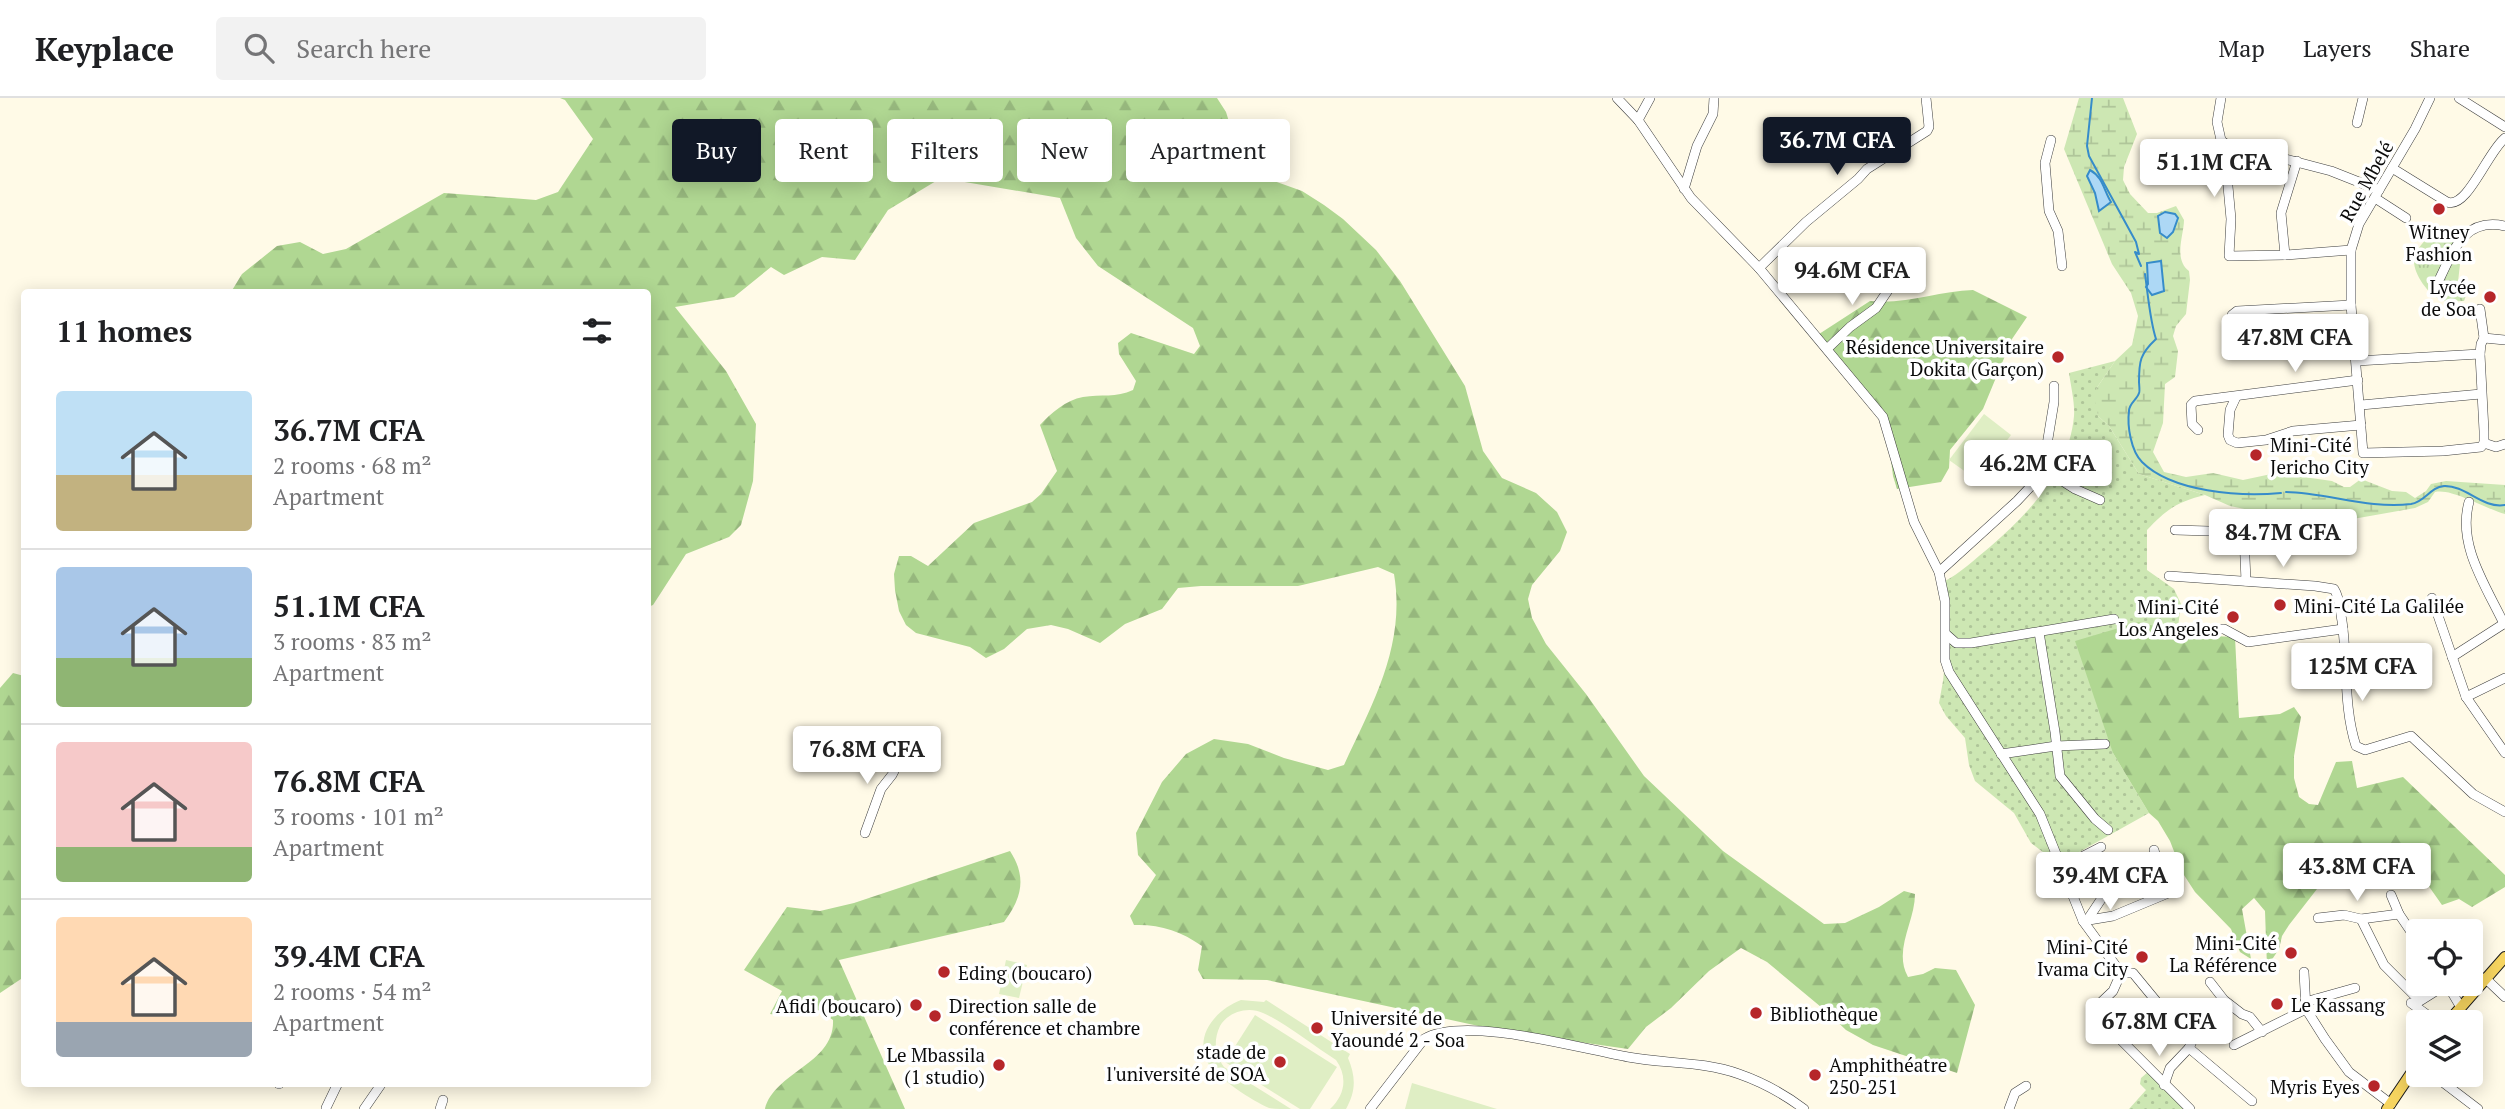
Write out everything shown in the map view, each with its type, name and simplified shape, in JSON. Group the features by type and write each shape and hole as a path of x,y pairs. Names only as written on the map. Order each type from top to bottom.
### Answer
{"main road":[{"path":"2457,1010 2505,957"},
{"path":"2389,1106 2406,1081"}],"street":[{"path":"1617,98 1638,120 1684,189 1704,209 1713,223 1759,268 1883,417 1914,522 1939,572 1945,593 1945,660 1950,672 2040,814 2086,920 2121,973"},
{"path":"1638,120 1650,98"},
{"path":"1684,189 1697,146 1713,114 1714,98"},
{"path":"1759,268 1806,222 1867,169 1927,131 1926,98"},
{"path":"2221,98 2217,122 2221,141 2224,143 2231,219 2228,256 2351,250"},
{"path":"2357,123 2363,98"},
{"name":"Rue Mbelé","path":"2430,98 2359,224 2351,250 2351,305 2363,453 2443,451 2477,448 2484,443"},
{"path":"2459,98 2503,122"},
{"path":"2392,169 2447,202 2457,202 2470,190 2487,159 2505,138"},
{"path":"2051,140 2045,163 2049,211 2058,231 2062,266"},
{"path":"2224,143 2297,161 2377,194 2406,218"},
{"path":"2285,255 2281,213 2297,161"},
{"path":"2438,282 2458,241 2467,231 2505,226"},
{"path":"1827,349 1850,327 1876,308 1895,280"},
{"path":"2229,339 2232,315 2236,311 2351,305"},
{"path":"2480,309 2484,338 2480,354 2484,443 2496,447 2505,444"},
{"path":"2484,338 2505,340"},
{"path":"2356,361 2480,354"},
{"path":"2198,430 2192,424 2192,403 2358,380"},
{"path":"1939,572 2017,502 2037,476 2044,463 2054,386"},
{"path":"2361,405 2481,394"},
{"path":"2236,397 2230,410 2228,435 2237,443 2266,440 2293,430 2361,425"},
{"path":"2037,476 2053,475 2100,500"},
{"path":"2452,657 2505,623 2468,549 2466,513 2469,502"},
{"path":"2175,530 2244,536 2246,581"},
{"path":"2169,576 2315,586 2334,590 2337,593 2343,629 2349,725 2356,746 2365,750 2411,736 2473,794 2505,812"},
{"path":"2432,598 2466,697 2505,753"},
{"path":"1947,635 1956,643 1971,643 2113,619"},
{"path":"2189,629 2224,629 2248,642 2343,629"},
{"path":"2039,632 2060,776 2095,820 2108,830"},
{"path":"2466,697 2505,678"},
{"path":"2001,754 2056,746 2105,744"},
{"path":"865,833 881,789 892,775 902,754"},
{"path":"2062,867 2101,847"},
{"path":"2086,920 2113,916 2166,894 2154,850"},
{"path":"2086,920 2100,900 2113,888"},
{"path":"2391,895 2406,924"},
{"path":"2318,918 2344,915 2361,919 2399,914"},
{"path":"2361,919 2384,965 2406,987"},
{"path":"2304,972 2305,1005 2349,1072 2389,1106"},
{"path":"2094,1009 2113,991 2121,973"},
{"path":"2121,973 2133,973 2161,1007 2193,1033 2195,1038 2170,1068 2164,1085"},
{"path":"2485,978 2505,997"},
{"path":"2210,982 2224,1000 2250,1017 2262,1032"},
{"path":"2234,1045 2262,1032 2305,1005 2355,988"},
{"path":"2454,996 2460,1006"},
{"path":"2411,1003 2421,1010"},
{"path":"2109,1028 2190,1109"},
{"path":"1370,1109 1424,1040 1431,1035 1474,1032 1722,1069 1760,1082 1804,1109"},
{"path":"2189,1048 2252,1101"},
{"path":"2009,1109 2015,1093 2026,1086"},
{"path":"326,1108 336,1087"},
{"path":"364,1109 379,1087"},
{"path":"2449,1087 2478,1109"}],"green space":[{"path":"560,98 1217,98 1228,119 1126,119 1126,182 1277,182 1302,191 1324,205 1376,250 1400,281 1465,386 1483,451 1502,478 1536,493 1557,512 1567,532 1560,551 1532,585 1528,599 1532,618 1546,644 1586,694 1644,776 1723,851 1824,924 1845,923 1879,907 1904,891 1915,894 1903,957 1908,977 1935,968 1956,970 1975,1005 1957,1073 1873,1045 1846,1030 1767,962 1741,948 1709,971 1671,1008 1646,1027 1628,1049 1497,1030 1267,980 1203,979 1198,970 1202,946 1170,930 1134,925 1130,916 1156,875 1138,855 1136,833 1162,782 1186,754 1214,739 1248,744 1284,758 1328,770 1344,765 1376,696 1391,649 1396,600 1394,574 1378,567 1298,586 1178,588 1162,609 1125,624 1100,643 1068,629 1051,625 1027,629 1004,649 986,658 970,647 916,633 906,625 899,611 895,590 894,574 899,556 911,556 928,566 974,523 1032,502 1041,494 1057,471 1040,425 1071,401 1133,390 1136,381 1119,354 1118,343 1131,333 1194,354 1200,346 1193,328 1098,266 1076,238 1060,198 965,182 1003,182 1003,119 887,119 887,182 934,182 888,210 855,260 822,257 784,275 771,267 734,297 675,307 726,371 756,424 753,481 741,525 729,537 686,554 651,606 651,289 233,289 242,274 277,246 300,242 323,254 346,249 444,193 536,200 558,192 593,139 565,100"},
{"path":"2079,98 2123,98 2137,134 2124,167 2123,180 2130,194 2148,213 2157,213 2176,206 2184,220 2180,254 2189,271 2190,280 2186,314 2176,326 2173,336 2178,351 2175,377 2165,384 2163,423 2153,452 2164,472 2186,477 2213,473 2243,480 2276,473 2332,481 2344,487 2350,487 2361,479 2392,491 2406,492 2415,498 2431,484 2446,481 2505,485 2505,514 2460,496 2435,492 2428,502 2415,508 2336,522 2230,506 2139,474 2109,426 2098,416 2095,402 2096,389 2115,361 2132,345 2138,316 2131,293 2112,264 2064,149"},
{"path":"2443,232 2457,238 2456,253 2460,264 2458,282 2466,295 2464,301 2446,301 2436,297 2422,283 2414,265 2416,253 2429,235"},
{"path":"1973,290 2027,317 2012,339 1983,409 1950,450 1949,468 1941,482 1897,489 1883,418 1816,336 1870,301 1896,301"},
{"path":"2115,361 2096,389 2098,416 2109,426 2139,474 2205,495 2173,507 2147,530 2147,570 2174,589 2181,604 2178,627 2191,635 2139,622 2113,753 2149,813 2056,865 2031,843 2014,813 1975,781 1969,765 1965,738 1946,716 1939,703 1950,615 1943,582 1968,566 2006,533 2033,504 2056,472 2071,436 2074,416 2069,373"},
{"path":"1984,414 2011,435 1977,480 1949,460"},
{"path":"2139,622 2191,635 2235,637 2239,718 2280,714 2294,707 2301,717 2294,756 2294,778 2299,797 2309,804 2318,805 2336,762 2352,761 2357,788 2403,777 2505,875 2505,887 2472,907 2459,899 2442,905 2423,878 2379,884 2337,880 2317,889 2289,925 2282,936 2279,949 2267,967 2265,911 2254,898 2242,909 2251,959 2240,952 2231,929 2195,892 2182,872 2170,841 2158,821 2149,813 2113,753 2075,641"},
{"path":"13,673 21,675 21,979 0,993 0,688"},
{"path":"1010,851 1019,870 1020,887 1015,904 1004,922 839,960 905,1109 765,1109 780,1086 815,1058 824,1047 831,1035 833,1020 806,1006 770,1014 782,991 744,970 787,907 820,911 854,903"},
{"path":"1006,960 1027,965 1019,998 999,994"},
{"path":"1241,1000 1266,1000 1350,1054 1348,1058 1354,1084 1346,1109 1330,1109 1339,1098 1343,1086 1342,1073 1336,1060 1280,1022 1257,1011 1245,1010 1224,1021 1216,1037 1219,1057 1224,1067 1291,1109 1262,1105 1213,1069 1204,1053 1206,1033 1216,1017"},
{"path":"1255,1015 1337,1067 1310,1109 1300,1109 1225,1062"},
{"path":"2148,1072 2186,1109 2129,1109 2146,1090 2140,1084 2141,1078"},
{"path":"1412,1083 1497,1109 1405,1109"}],"water":[{"path":"2090,170 2101,180 2111,202 2099,211 2087,176"},
{"path":"2165,212 2175,214 2178,218 2173,232 2167,238 2160,233 2158,216"},
{"path":"2161,261 2164,291 2152,295 2146,287 2147,263"}],"waterway":[{"path":"2092,98 2087,146 2089,156 2136,242 2139,254 2135,252 2141,266"},
{"path":"2145,274 2156,339 2141,358 2139,392 2129,408 2131,438 2138,457 2155,472 2188,486 2227,493 2281,493"},
{"path":"2286,492 2395,505 2416,503 2435,489 2444,486 2460,489 2489,504 2505,505"}],"place":[{"name":"Witney Fashion","path":"2439,209"},
{"name":"Lycée de Soa","path":"2490,297"},
{"name":"Résidence Universitaire Dokita (Garçon)","path":"2058,357"},
{"name":"Mini-Cité Jericho City","path":"2256,455"},
{"name":"Mini-Cité La Galilée","path":"2280,605"},
{"name":"Mini-Cité Los Angeles","path":"2233,617"},
{"name":"Mini-Cité La Référence","path":"2291,953"},
{"name":"Mini-Cité Ivama City","path":"2142,957"},
{"name":"Eding (boucaro)","path":"944,972"},
{"name":"Le Kassang","path":"2277,1004"},
{"name":"Afidi (boucaro)","path":"916,1005"},
{"name":"Bibliothèque","path":"1756,1013"},
{"name":"Direction salle de conférence et chambre","path":"935,1016"},
{"name":"Université de Yaoundé 2 - Soa","path":"1317,1028"},
{"name":"stade de l'université de SOA","path":"1280,1062"},
{"name":"Le Mbassila (1 studio)","path":"999,1065"},
{"name":"Amphithéatre 250-251","path":"1815,1075"},
{"name":"Myris Eyes","path":"2374,1086"}]}
